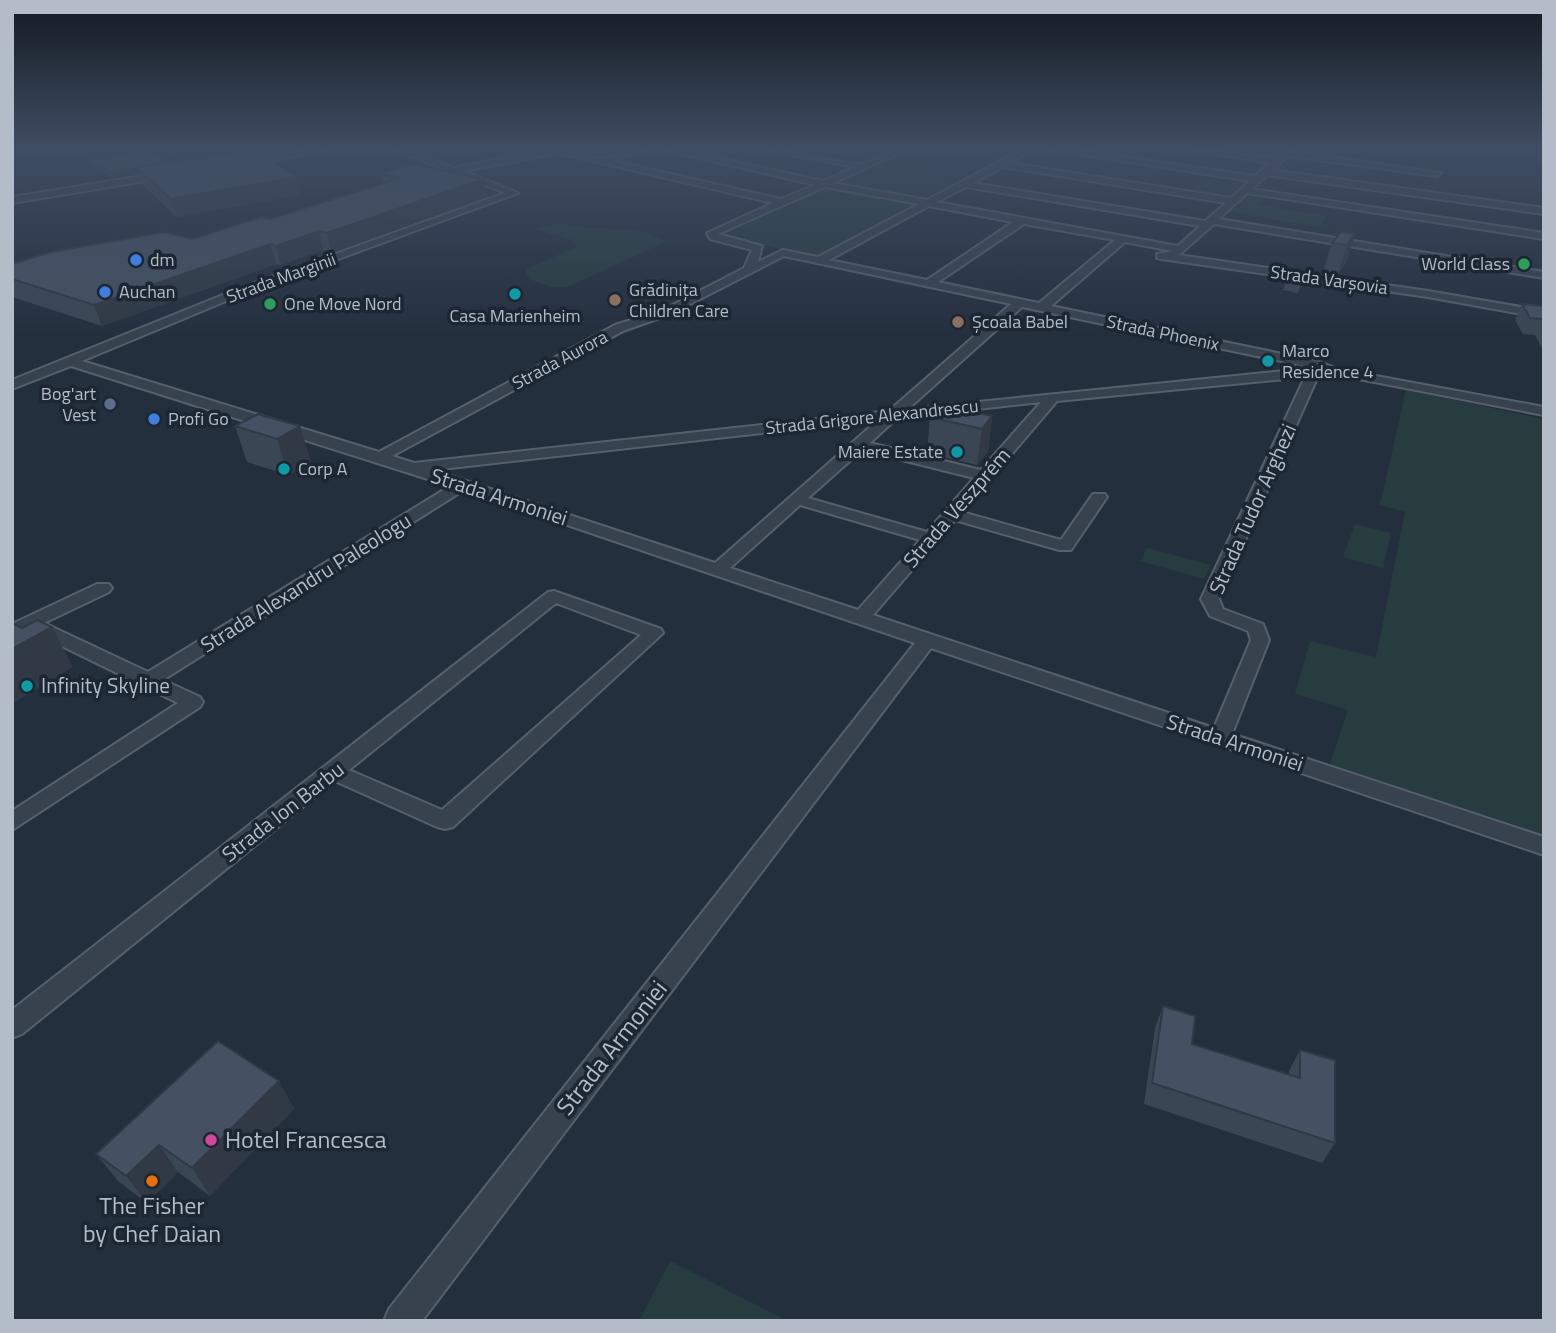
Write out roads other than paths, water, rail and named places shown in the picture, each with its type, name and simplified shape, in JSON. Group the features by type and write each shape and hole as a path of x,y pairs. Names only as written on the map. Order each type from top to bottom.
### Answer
{"street":[{"name":"Strada Marginii","path":"12,385 249,289 463,211"},
{"path":"749,270 758,248 711,234 765,211"},
{"path":"819,261 913,211"},
{"path":"967,211 1123,239 1175,253 1220,211"},
{"path":"1139,211 1544,275"},
{"path":"1382,211 1544,236"},
{"path":"928,284 1021,221"},
{"path":"1041,308 1123,239"},
{"name":"Strada Varșovia","path":"1113,248 1175,253 1544,315"},
{"name":"Strada Aurora","path":"380,457 619,328 667,312 783,253"},
{"name":"Strada Phoenix","path":"783,253 1315,365 1335,372 1544,411"},
{"path":"720,568 1019,303"},
{"name":"Strada Armoniei","path":"69,361 380,457 720,568 926,641 1544,846"},
{"name":"Strada Grigore Alexandrescu","path":"409,468 1053,397 1335,372"},
{"name":"Strada Tudor Arghezi","path":"1220,738 1260,639 1256,628 1216,612 1210,598 1314,373"},
{"name":"Strada Veszprém","path":"861,618 1053,397"},
{"path":"860,445 985,476"},
{"name":"Strada Alexandru Paleologu","path":"149,680 462,485"},
{"path":"952,514 1065,546 1099,497"},
{"path":"798,500 931,538"},
{"path":"21,627 103,588"},
{"name":"Strada Ion Barbu","path":"12,1026 554,596 654,633 445,821 334,772"},
{"path":"12,822 192,702 149,680 21,627"},
{"name":"Strada Armoniei","path":"401,1321 926,641"}],"place":[{"name":"dm","path":"136,260"},
{"name":"World Class","path":"1524,264"},
{"name":"Auchan","path":"105,292"},
{"name":"Casa Marienheim","path":"515,294"},
{"name":"Grădinița Children Care","path":"615,300"},
{"name":"One Move Nord","path":"270,304"},
{"name":"Școala Babel","path":"958,322"},
{"name":"Marco Residence 4","path":"1268,361"},
{"name":"Bog'art Vest","path":"110,404"},
{"name":"Profi Go","path":"154,419"},
{"name":"Maiere Estate","path":"957,452"},
{"name":"Corp A","path":"284,469"},
{"name":"Infinity Skyline","path":"27,686"},
{"name":"Hotel Francesca","path":"211,1140"},
{"name":"The Fisher by Chef Daian","path":"152,1181"}]}
